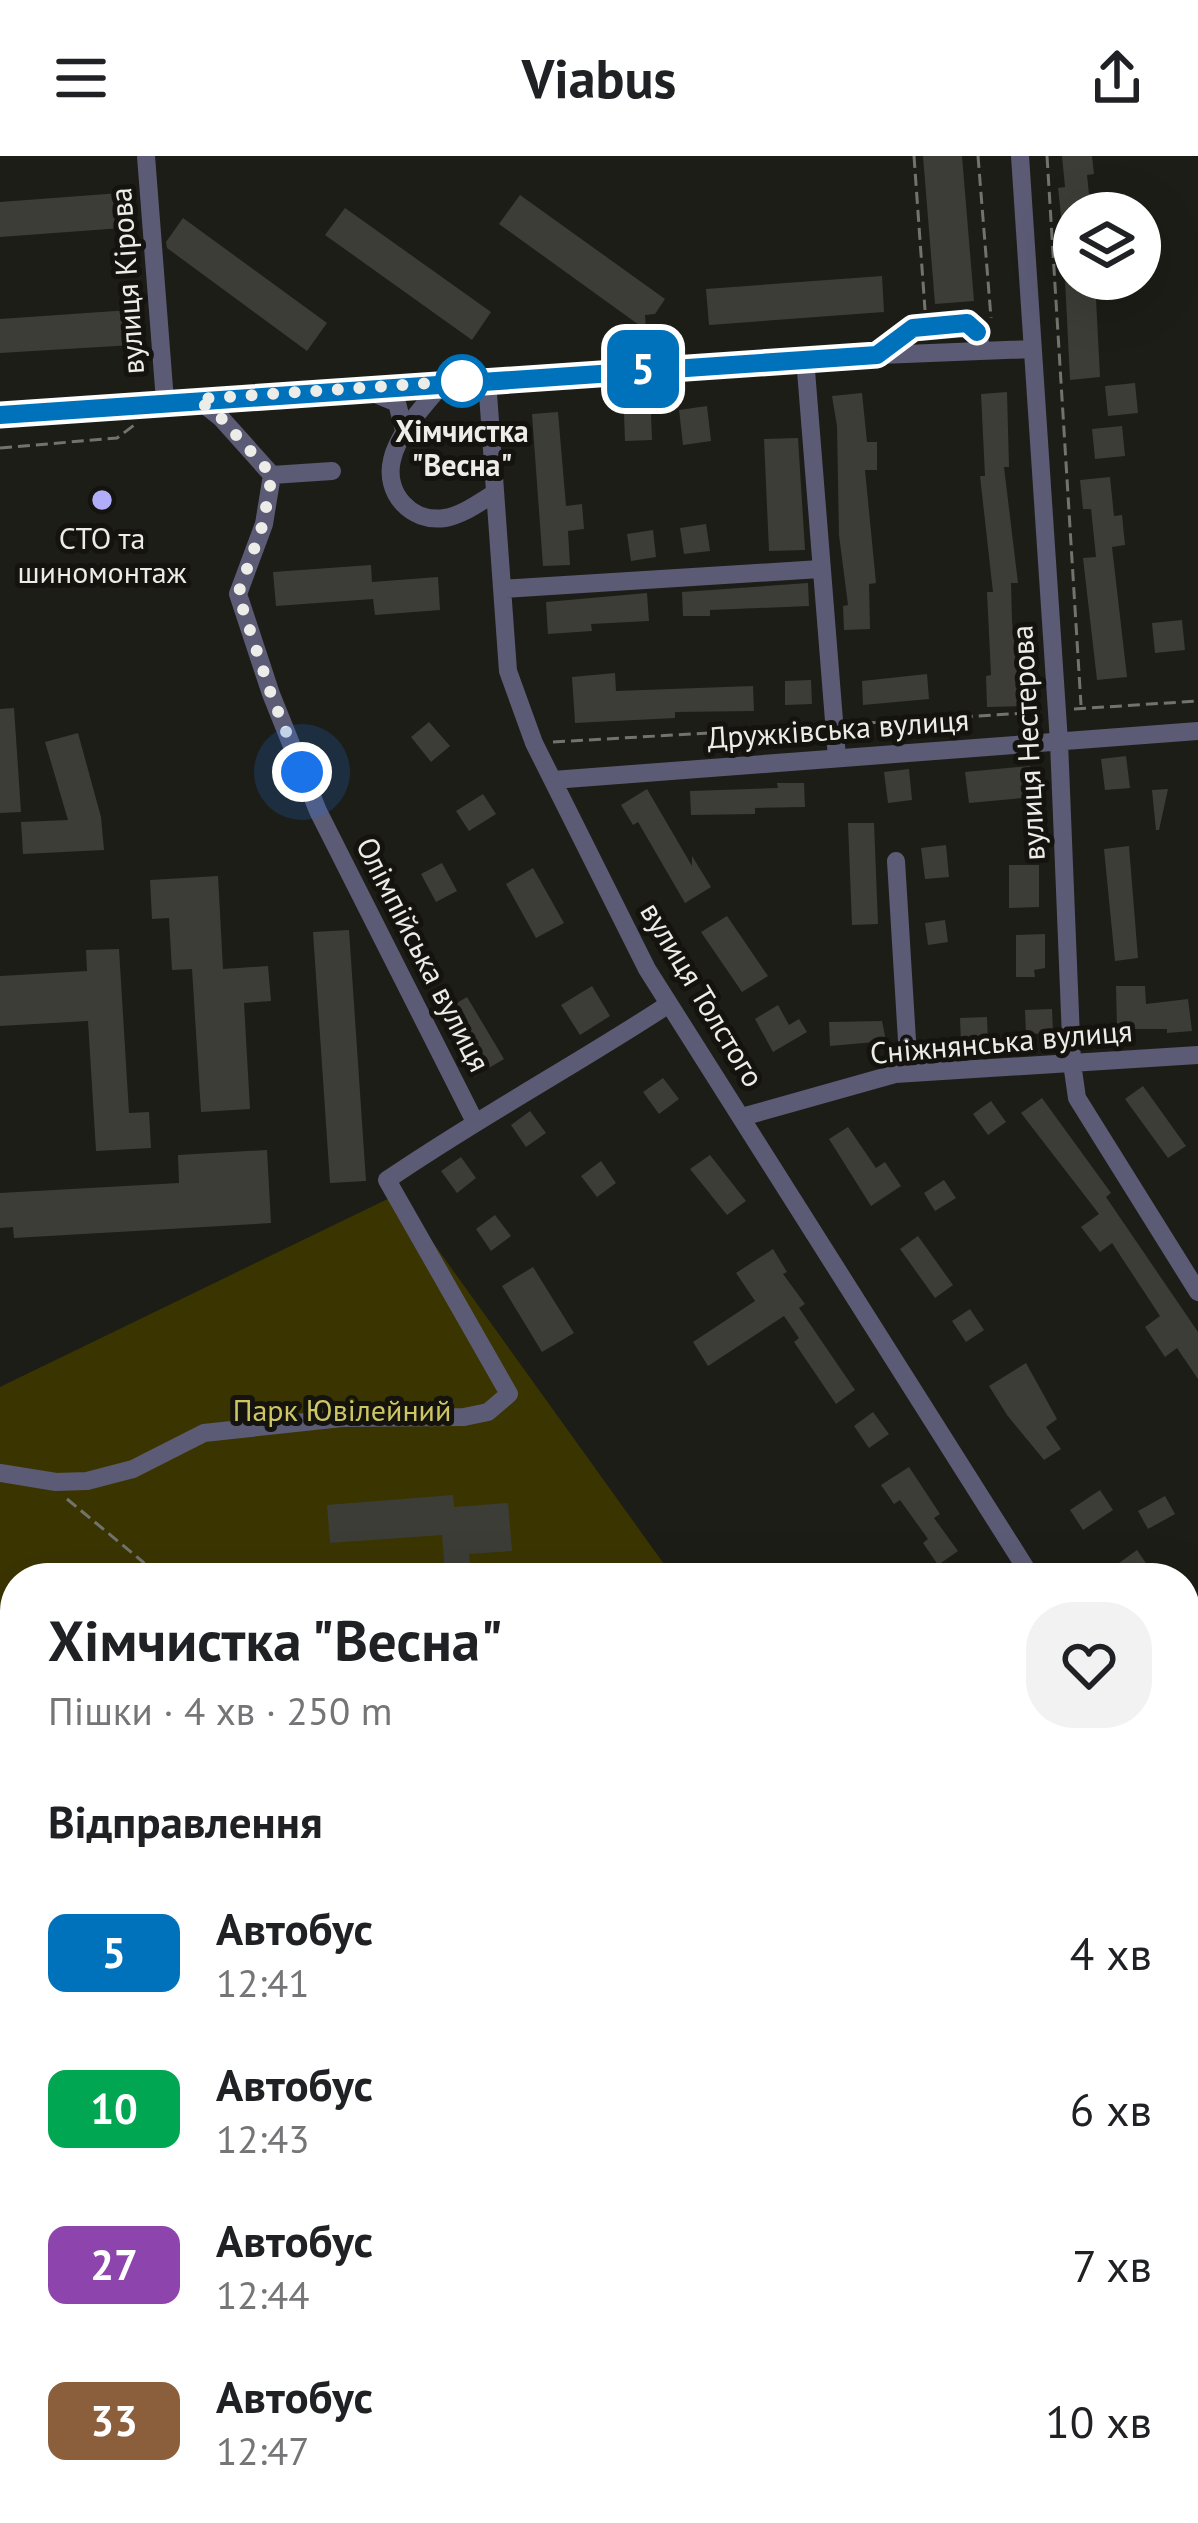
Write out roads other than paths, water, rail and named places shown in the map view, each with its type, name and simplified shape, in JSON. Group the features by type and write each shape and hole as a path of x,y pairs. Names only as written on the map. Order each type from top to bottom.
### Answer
{"street":[{"name":"вулиця Кірова","path":"146,156 165,401"},
{"name":"вулиця Нестерова","path":"1020,156 1077,1097 1198,1292"},
{"path":"877,355 898,336 927,325 967,323 987,350"},
{"path":"0,415 805,358 1032,349"},
{"path":"805,358 837,758"},
{"name":"вулиця Толстого","path":"487,380 508,671 534,743 646,969 1023,1563"},
{"path":"442,382 405,434 390,465 390,484 400,502 413,511 442,518 495,493"},
{"path":"357,388 397,403 405,434"},
{"path":"197,399 221,418 272,475 332,471"},
{"name":"Олімпійська вулиця","path":"272,475 263,524 238,594 271,694 318,811 475,1120"},
{"path":"502,589 820,569"},
{"name":"Дружківська вулиця","path":"554,779 1198,731"},
{"path":"896,861 909,1073"},
{"name":"Олімпійська вулиця","path":"0,1473 87,1481 133,1468 204,1433 342,1418 464,1417 488,1412 509,1394 387,1180 475,1120 565,1072 669,1004"},
{"name":"Сніжнянська вулиця","path":"742,1117 784,1102 909,1073 1198,1055"}],"place":[{"name":"Хімчистка \"Весна\"","path":"462,381"},
{"name":"СТО та шиномонтаж","path":"102,500"}],"park label":[{"name":"Парк Ювілейний","path":"342,1409"}]}
